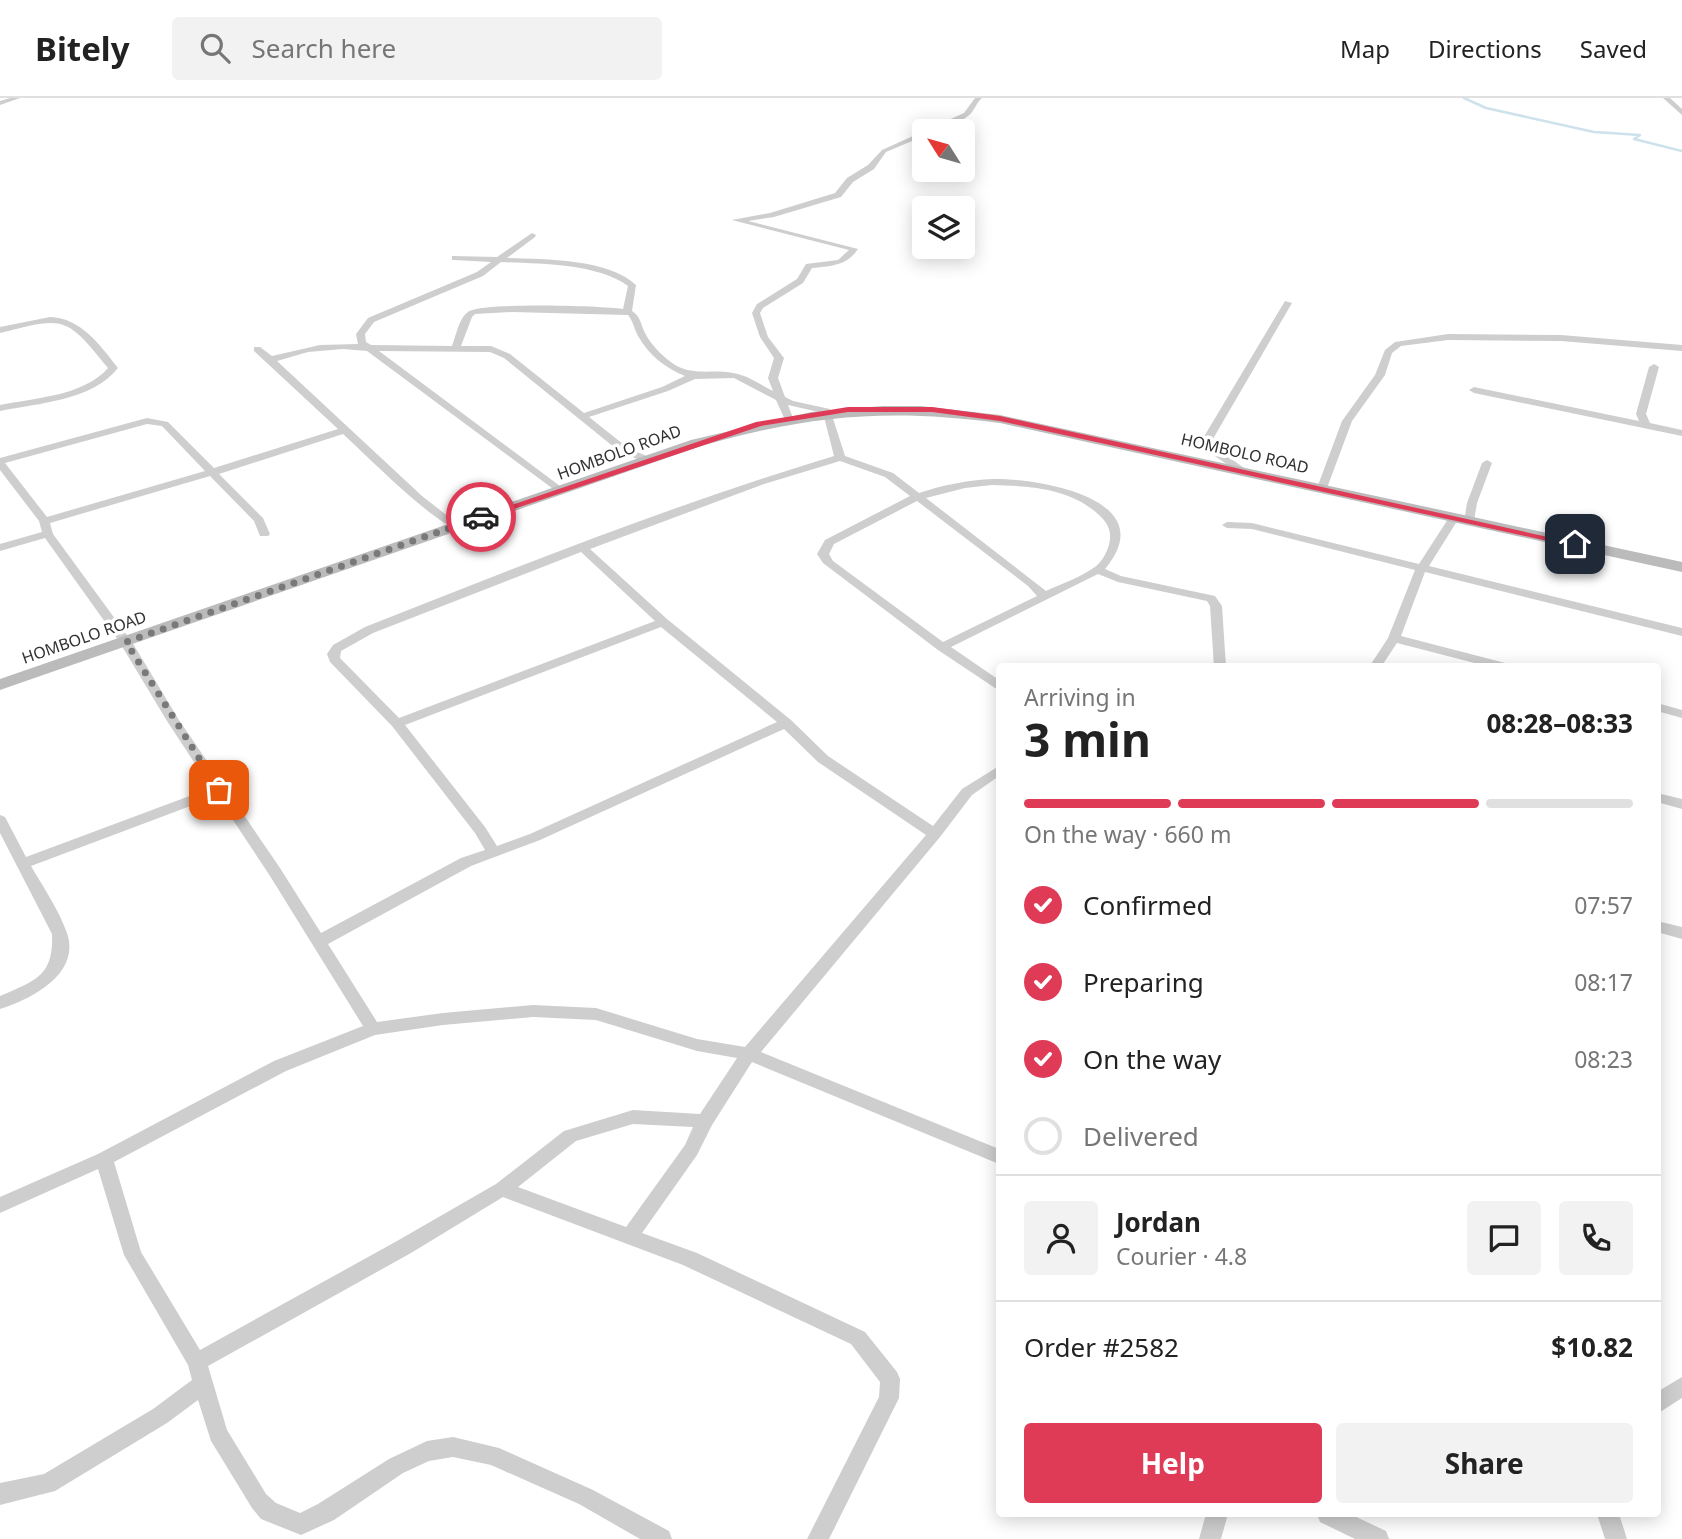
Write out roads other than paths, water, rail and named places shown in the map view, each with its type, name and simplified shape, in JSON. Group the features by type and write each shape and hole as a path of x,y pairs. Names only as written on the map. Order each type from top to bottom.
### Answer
{"street":[{"path":"0,103 17,98"},
{"path":"956,119 967,114 973,102 979,98"},
{"path":"1666,98 1682,101"},
{"path":"1666,98 1682,113"},
{"path":"788,418 774,378 779,358 764,338 756,313 760,306 800,281 809,266 841,263 848,260 854,249 736,220 771,215 838,195 846,184 864,173 884,151 912,138"},
{"path":"531,235 501,260 460,284 371,320 360,334 362,343 560,491"},
{"path":"455,258 586,268 623,276 632,285 627,312"},
{"path":"1242,470 1204,445 1288,303"},
{"path":"456,348 468,316 489,309 627,312 637,320 636,328 644,341 671,367 693,376"},
{"path":"0,330 36,322 67,322 113,368 104,378 84,387 0,408"},
{"path":"1322,488 1347,421 1380,375 1388,352 1398,344 1448,337 1561,338 1682,348"},
{"path":"271,360 299,349 331,344 369,348 491,349 507,356 624,450 647,460"},
{"path":"257,349 418,498 454,526"},
{"path":"1645,424 1641,414 1654,367"},
{"path":"581,417 665,389 693,376 736,376 806,409 827,411 840,458"},
{"path":"1474,390 1682,433"},
{"name":"HOMBOLO ROAD","path":"0,685 647,460 759,424 827,411 952,411 1214,463 1682,567"},
{"path":"264,534 259,520 165,424 154,421 0,462 44,521 48,534 126,642 373,1029"},
{"path":"44,521 345,430"},
{"path":"492,850 480,830 397,723 334,659 333,654 337,648 369,630 582,547 760,482 840,458 879,470 920,496 948,522 1032,584 1045,597"},
{"path":"1378,663 1394,638 1421,569 1472,503 1487,463"},
{"path":"942,646 1098,570 1110,558 1115,547 1115,527 1102,510 1059,489 1009,482 959,487 920,496 829,542 823,554 829,563 942,646 996,683"},
{"path":"1227,525 1252,526 1682,632"},
{"path":"0,548 48,534"},
{"path":"582,547 663,622 786,723 823,759 935,834"},
{"path":"1098,570 1118,579 1211,598 1216,606 1220,663"},
{"path":"397,723 663,622"},
{"path":"1394,638 1490,663"},
{"path":"1661,708 1682,713"},
{"path":"318,942 492,850 535,836 786,723"},
{"path":"629,1237 691,1150 705,1121 749,1054 968,792 996,772"},
{"path":"24,863 219,790"},
{"path":"1661,798 1682,804"},
{"path":"0,820 60,934 61,958 59,966 43,981 0,1003"},
{"path":"1661,927 1682,933"},
{"path":"0,1205 104,1159 280,1066 373,1029 443,1019 533,1011 596,1014 697,1045 749,1054 996,1156"},
{"path":"197,1362 502,1189 570,1136 633,1117 705,1121"},
{"path":"104,1159 134,1255 197,1362 218,1434 259,1501 268,1511 300,1524 326,1511 396,1466 427,1451 453,1447 492,1455 586,1497 661,1539"},
{"path":"502,1189 690,1259 858,1338 890,1379 889,1398 818,1539"},
{"path":"0,1494 48,1484 160,1416 203,1384"},
{"path":"1661,1401 1682,1386"},
{"path":"1210,1539 1216,1517"},
{"path":"1334,1517 1378,1539"},
{"path":"1609,1517 1616,1539"}],"waterway":[{"path":"1464,98 1486,108 1594,132 1640,135 1634,139 1682,151"}]}
